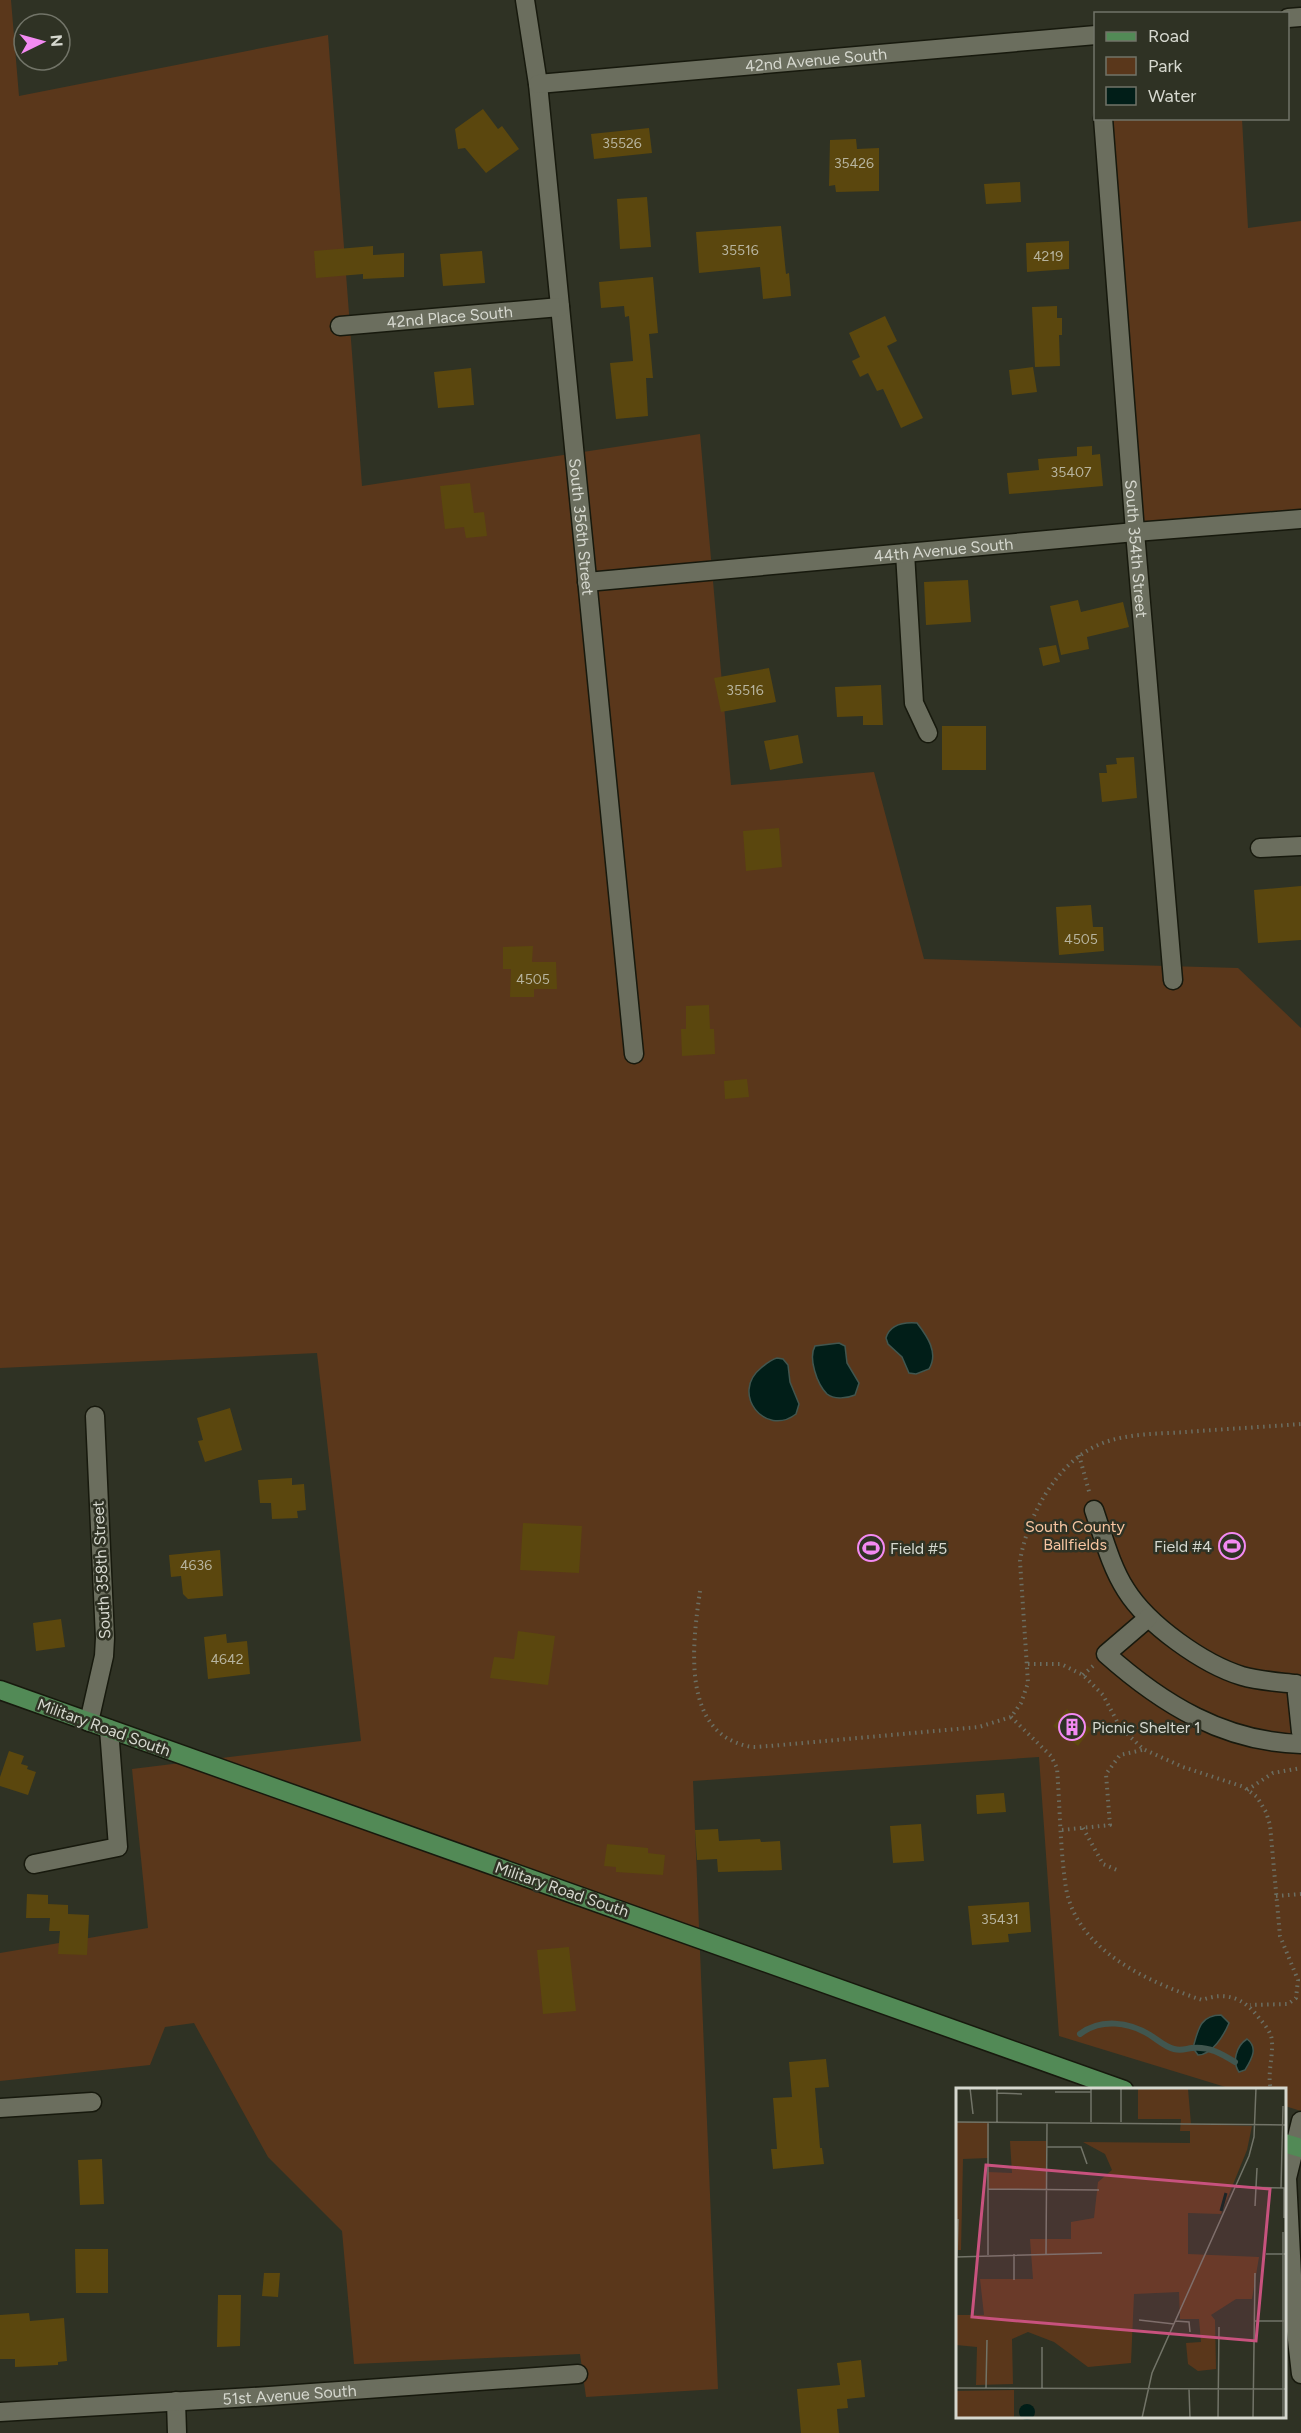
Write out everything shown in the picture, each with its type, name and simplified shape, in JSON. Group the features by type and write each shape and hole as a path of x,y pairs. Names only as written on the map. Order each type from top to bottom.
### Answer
{"main road":[{"name":"Military Road South","path":"0,1690 1118,2088"}],"street":[{"name":"South 356th Street","path":"525,0 538,84 634,1054"},
{"name":"42nd Avenue South","path":"538,84 1094,35"},
{"name":"South 354th Street","path":"1103,120 1173,980"},
{"name":"42nd Place South","path":"340,326 560,307"},
{"name":"44th Avenue South","path":"587,582 1301,519"},
{"path":"905,553 914,703 928,733"},
{"path":"1260,848 1301,846"},
{"name":"South 358th Street","path":"89,1722 104,1656 105,1638 95,1416"},
{"path":"1094,1510 1125,1588 1148,1618 1189,1649 1241,1676 1296,1684 1301,1732"},
{"path":"1148,1618 1106,1654 1139,1683 1170,1705 1220,1728 1260,1740 1301,1744"},
{"path":"34,1864 118,1847 110,1729"},
{"path":"0,2108 92,2102"},
{"path":"1301,2121 1293,2146 1287,2178 1293,2314 1301,2374"},
{"name":"51st Avenue South","path":"0,2412 578,2374"},
{"path":"176,2402 177,2433"}],"path":[{"path":"700,1591 694,1652 700,1701 713,1728 729,1740 749,1747 979,1727 1011,1717 1025,1695 1028,1683 1028,1664 1020,1561 1023,1542 1052,1485 1064,1468 1079,1455 1106,1442 1137,1435 1301,1424"},
{"path":"1079,1455 1094,1510"},
{"path":"1028,1664 1061,1664 1083,1675 1103,1695 1120,1727 1143,1749 1183,1767 1247,1790 1257,1797 1266,1812 1270,1825 1280,1936 1298,1980 1296,1998 1288,2004 1250,2005"},
{"path":"1011,1717 1051,1756 1057,1768 1066,1890 1079,1921 1094,1939 1131,1971 1202,2000 1214,1995 1233,1996 1250,2005 1266,2027 1272,2040 1271,2088"},
{"path":"1062,1830 1110,1826 1106,1774 1120,1755 1143,1749"},
{"path":"1247,1790 1273,1773 1301,1768"},
{"path":"1083,1828 1103,1864 1118,1870"},
{"path":"1276,1896 1301,1894"}],"green space":[{"name":"South County Ballfields","path":"0,0 11,0 12,72 17,72 19,96 328,35 362,486 700,434 731,785 874,772 924,959 1238,968 1301,1028 1301,2111 1286,2106 1286,2088 1229,2088 1059,2036 1039,1757 693,1781 718,2389 586,2397 580,2354 354,2364 342,2231 268,2157 194,2023 165,2027 150,2065 0,2081 0,1953 148,1928 132,1769 361,1741 317,1353 0,1368"},
{"path":"1103,120 1242,120 1248,228 1301,221 1301,519 1135,532"}],"water":[{"path":"917,1323 928,1339 933,1357 929,1369 916,1374 909,1373 902,1357 888,1344 886,1338 888,1333 898,1325"},
{"path":"839,1343 845,1346 847,1363 859,1383 855,1395 841,1398 830,1396 823,1390 813,1364 815,1346"},
{"path":"777,1358 783,1359 788,1365 790,1382 799,1404 796,1414 784,1420 763,1417 750,1400 749,1389 752,1378 761,1368"},
{"path":"1221,2015 1229,2023 1224,2033 1213,2048 1198,2055 1193,2048 1201,2025 1208,2018"},
{"path":"1247,2039 1253,2046 1253,2054 1245,2070 1239,2072 1236,2054"}],"building":[{"path":"483,109 498,129 502,126 519,149 486,173 465,148 458,149 455,129"},
{"path":"649,128 652,153 594,159 591,134"},
{"path":"856,139 857,149 879,148 879,191 836,192 835,185 829,186 830,140"},
{"path":"1020,182 1021,202 986,204 984,184"},
{"path":"647,197 651,247 620,249 617,199"},
{"path":"781,226 786,274 789,273 791,296 763,299 760,267 699,273 696,232"},
{"path":"1069,241 1069,269 1027,272 1026,243"},
{"path":"373,246 373,255 404,253 404,277 363,279 363,274 316,278 314,251"},
{"path":"482,251 485,283 443,286 440,254"},
{"path":"653,277 658,333 649,334 653,378 646,378 648,416 616,419 610,363 633,361 629,316 625,317 624,306 601,308 599,282"},
{"path":"1057,306 1057,318 1062,318 1062,335 1059,335 1060,366 1035,367 1032,307"},
{"path":"885,316 897,341 887,346 923,418 901,428 883,389 877,391 868,373 860,377 852,361 860,357 849,333"},
{"path":"1033,367 1037,392 1012,395 1009,370"},
{"path":"471,368 474,405 438,408 434,372"},
{"path":"1092,446 1092,455 1100,454 1103,486 1009,494 1007,473 1039,470 1038,459 1077,456 1077,447"},
{"path":"470,483 474,513 484,512 487,536 466,538 464,527 445,529 440,486"},
{"path":"968,580 971,622 926,625 924,582"},
{"path":"1078,600 1081,612 1123,602 1129,627 1087,637 1089,649 1061,655 1050,606"},
{"path":"1056,645 1060,662 1043,666 1039,648"},
{"path":"769,668 776,702 721,712 714,678"},
{"path":"881,685 883,725 863,725 863,716 837,717 835,687"},
{"path":"942,726 986,726 986,770 942,770"},
{"path":"798,735 803,763 770,770 764,741"},
{"path":"1134,757 1137,798 1102,802 1099,773 1107,773 1106,765 1117,764 1116,758"},
{"path":"779,828 782,867 746,871 743,831"},
{"path":"1301,886 1301,940 1258,943 1254,890"},
{"path":"1091,905 1093,927 1103,927 1104,951 1059,955 1056,907"},
{"path":"533,946 532,962 556,962 557,989 534,989 534,997 510,997 511,969 503,969 503,947"},
{"path":"709,1005 710,1029 714,1029 715,1054 682,1056 681,1029 686,1029 686,1006"},
{"path":"747,1079 749,1097 725,1099 724,1081"},
{"path":"230,1408 242,1450 205,1462 198,1441 203,1440 197,1418"},
{"path":"292,1478 292,1485 304,1484 306,1510 297,1511 298,1518 272,1519 271,1503 260,1503 258,1480"},
{"path":"523,1523 582,1526 579,1573 520,1570"},
{"path":"220,1550 223,1596 188,1599 183,1594 181,1576 171,1577 169,1555"},
{"path":"61,1619 65,1647 36,1651 33,1623"},
{"path":"518,1631 555,1636 548,1685 490,1678 494,1657 514,1659"},
{"path":"226,1634 227,1643 247,1641 250,1674 208,1679 204,1637"},
{"name":"Picnic Shelter 1","path":"1067,1709 1091,1729 1078,1746 1053,1726"},
{"path":"9,1751 24,1756 21,1764 36,1772 28,1795 0,1786 0,1777"},
{"path":"1004,1793 1006,1812 977,1814 976,1795"},
{"path":"921,1824 924,1861 893,1863 890,1826"},
{"path":"718,1829 719,1841 760,1839 761,1842 780,1841 782,1870 718,1872 717,1859 697,1860 695,1830"},
{"path":"607,1844 648,1848 648,1853 665,1855 663,1875 616,1872 616,1867 604,1866"},
{"path":"27,1894 48,1895 48,1904 68,1905 68,1914 89,1915 87,1955 58,1954 60,1931 49,1931 50,1918 26,1918"},
{"path":"1029,1902 1031,1932 1008,1934 1009,1942 972,1945 968,1906"},
{"path":"569,1947 576,2011 543,2014 537,1950"},
{"path":"826,2059 829,2087 815,2088 820,2148 822,2148 824,2164 773,2169 771,2149 777,2149 773,2098 792,2097 789,2062"},
{"path":"102,2159 104,2204 80,2205 78,2160"},
{"path":"75,2249 108,2249 108,2293 76,2293"},
{"path":"264,2273 280,2273 278,2297 262,2296"},
{"path":"218,2295 241,2295 240,2346 217,2347"},
{"path":"29,2313 30,2321 64,2318 67,2361 58,2362 58,2365 15,2367 15,2359 0,2359 0,2315"},
{"path":"861,2360 865,2397 847,2399 848,2408 837,2409 839,2433 801,2433 797,2389 840,2385 837,2363"}],"waterway":[{"path":"1080,2034 1106,2024 1124,2025 1142,2031 1171,2048 1210,2049 1235,2062"}],"place":[{"name":"Field #4","path":"1232,1546"},
{"name":"Field #5","path":"871,1548"},
{"name":"Picnic Shelter 1","path":"1072,1727"}]}
